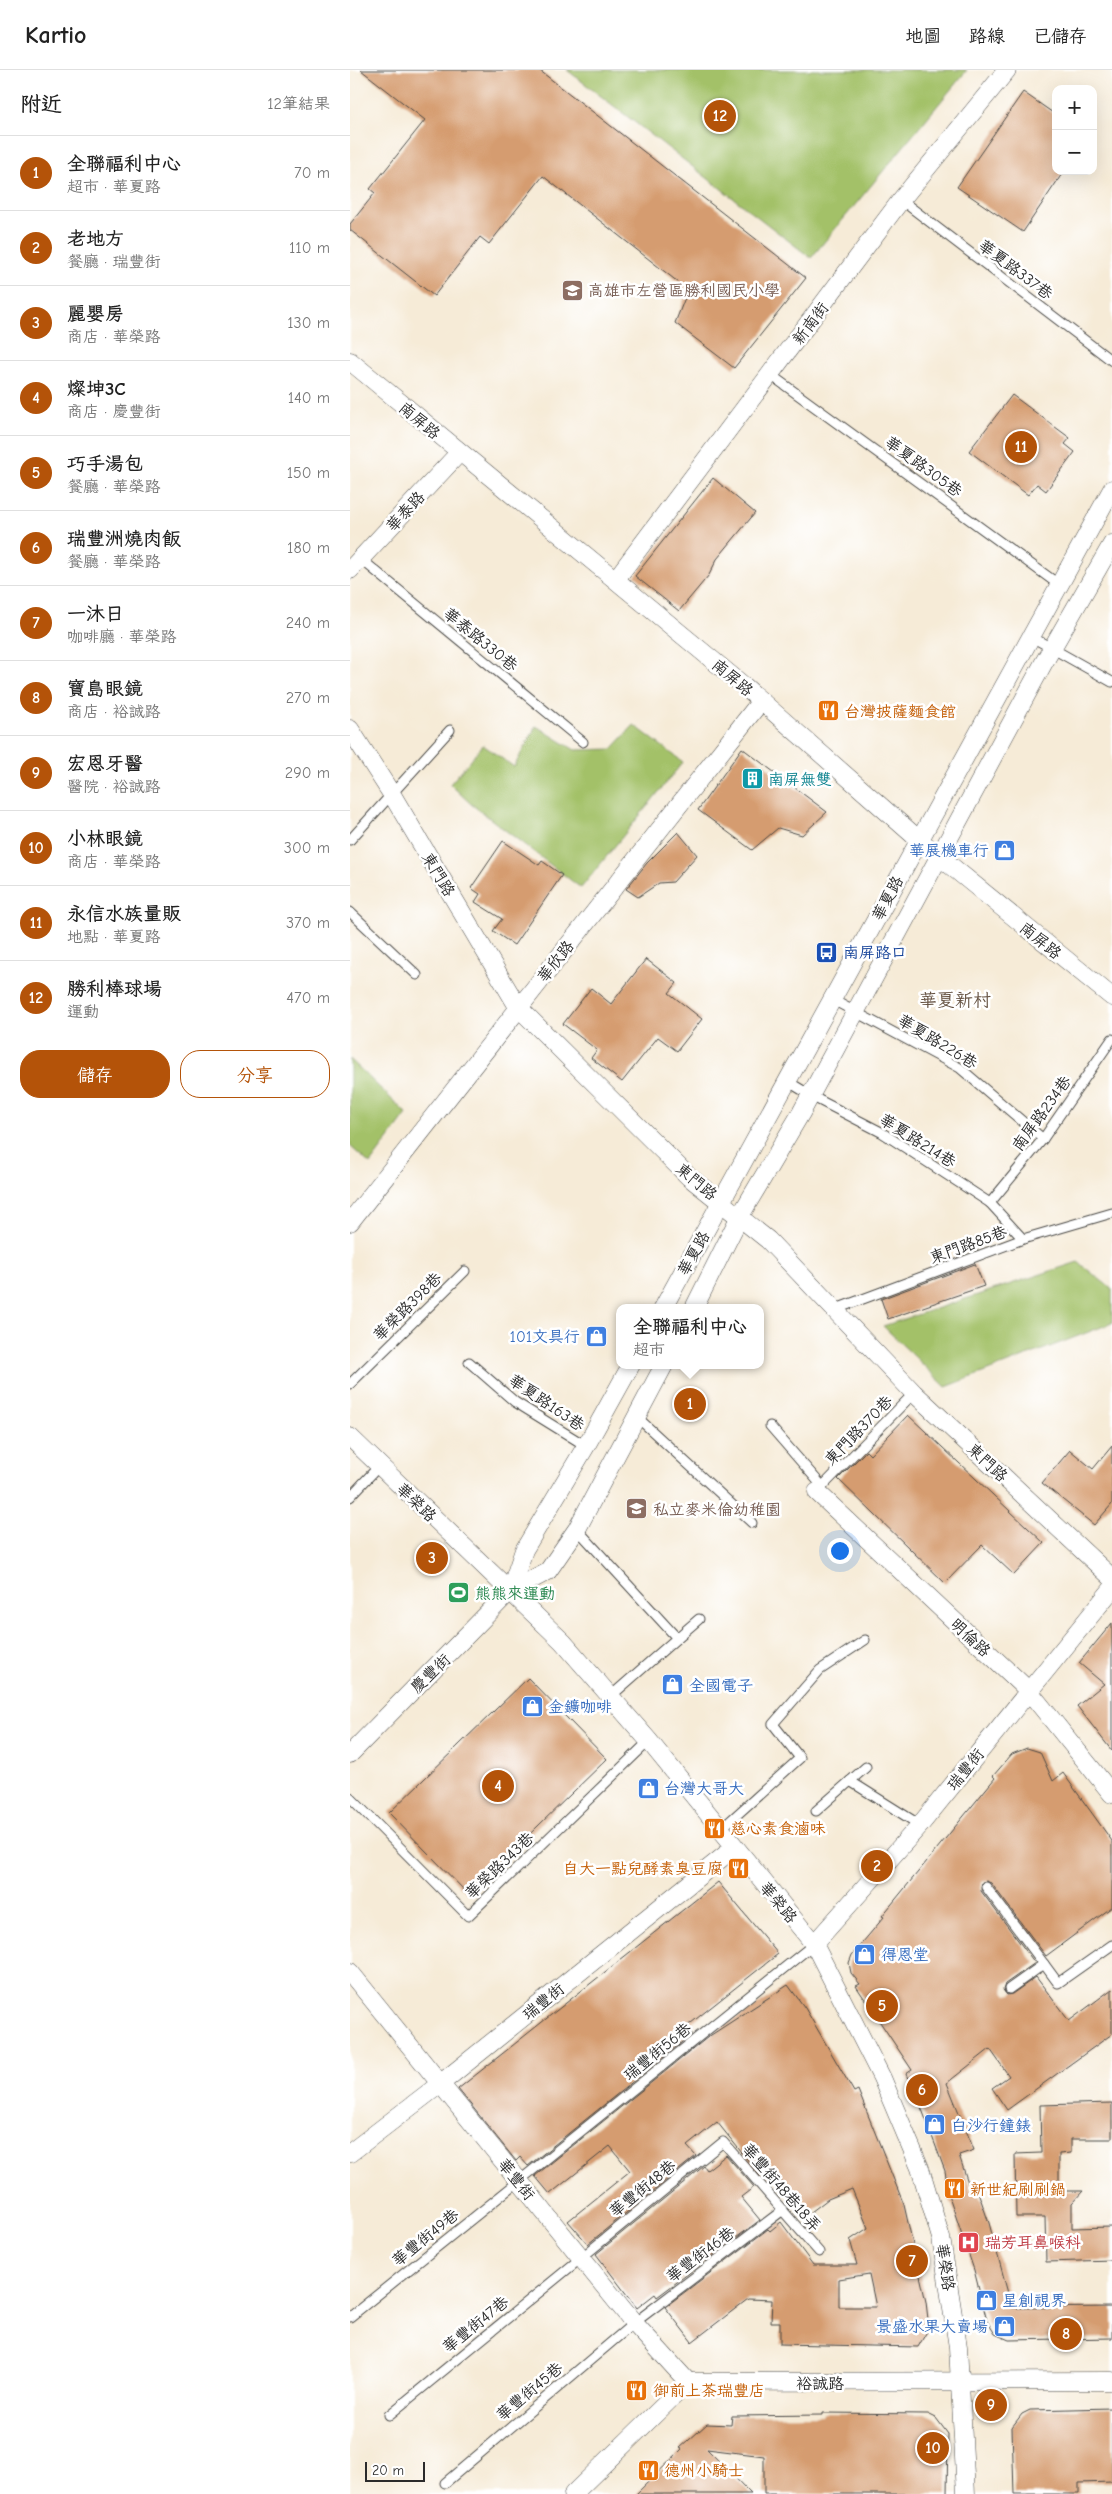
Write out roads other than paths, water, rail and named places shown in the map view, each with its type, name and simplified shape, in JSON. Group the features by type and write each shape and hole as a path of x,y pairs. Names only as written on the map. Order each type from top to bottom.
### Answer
{"street":[{"name":"新南街","path":"616,579 902,200 1007,70"},
{"name":"南屏路","path":"350,361 459,453 616,579 761,701 918,840 1112,998"},
{"name":"華泰路","path":"356,564 459,453"},
{"name":"華夏路","path":"665,1304 833,1000 1058,584 1112,489"},
{"name":"華夏路","path":"696,1304 740,1216 810,1095 1053,648 1112,544"},
{"name":"華欣路","path":"350,1222 761,701"},
{"name":"東門路","path":"350,728 391,792 518,1007 689,1177 768,1240 836,1309 914,1393 1112,1578"},
{"path":"510,1591 524,1550 586,1446 629,1369"},
{"path":"510,1591 548,1571 577,1528 638,1418 662,1369"},
{"name":"華榮路","path":"350,1437 563,1642 649,1741 734,1848 814,1944 882,2078 920,2168 941,2238 956,2328 961,2383 966,2494"},
{"name":"明倫路","path":"820,1490 1028,1690 1112,1794"},
{"name":"瑞豐街","path":"814,1944 920,1826 1028,1690 1112,1590"},
{"name":"慶豐街","path":"350,1754 510,1591"},
{"name":"瑞豐街","path":"350,2153 440,2084 734,1848"},
{"name":"華豐街","path":"350,1972 634,2323 688,2382"},
{"name":"裕誠路","path":"688,2382 961,2383 1112,2381"},
{"path":"573,2494 688,2382"}],"lane":[{"name":"華夏路337巷","path":"902,200 1112,361"},
{"name":"華夏路305巷","path":"771,375 1038,567 1058,584"},
{"name":"華泰路330巷","path":"356,564 583,742"},
{"path":"1030,636 1112,682"},
{"path":"350,840 391,792 450,730"},
{"path":"350,912 417,975"},
{"name":"華夏路226巷","path":"833,1000 960,1068 1043,1139"},
{"name":"南屏路234巷","path":"990,1204 1043,1139 1112,1038"},
{"name":"華夏路214巷","path":"787,1081 881,1132 990,1204 1023,1239"},
{"name":"東門路85巷","path":"836,1309 1023,1239 1112,1213"},
{"name":"華榮路398巷","path":"350,1384 465,1271"},
{"name":"華夏路163巷","path":"469,1362 515,1402 586,1446"},
{"name":"東門路370巷","path":"770,1426 820,1490 914,1393"},
{"path":"638,1418 752,1522"},
{"path":"350,1497 380,1466"},
{"path":"577,1528 677,1638"},
{"path":"611,1696 699,1619"},
{"path":"720,1830 800,1758 773,1724 820,1670 865,1640"},
{"name":"華榮路343巷","path":"350,1797 468,1916 649,1741"},
{"path":"816,1811 866,1767"},
{"path":"850,1782 920,1826"},
{"path":"986,1887 1058,1983 1112,1945"},
{"name":"瑞豐街56巷","path":"519,2181 814,1944"},
{"path":"1008,1989 1044,1964"},
{"name":"華豐街48巷18弄","path":"723,2142 819,2252"},
{"name":"華豐街48巷","path":"581,2257 723,2142"},
{"name":"華豐街49巷","path":"350,2317 519,2181"},
{"name":"華豐街46巷","path":"634,2323 784,2210"},
{"name":"華豐街47巷","path":"389,2415 581,2257"},
{"name":"華豐街45巷","path":"445,2483 634,2323"}],"place":[{"name":"勝利棒球場","path":"720,116"},
{"name":"高雄市左營區勝利國民小學","path":"572,290"},
{"name":"永信水族量販","path":"1021,447"},
{"name":"台灣披薩麵食館","path":"828,711"},
{"name":"南屏無雙","path":"752,779"},
{"name":"華展機車行","path":"1005,850"},
{"name":"南屏路口","path":"827,952"},
{"name":"101文具行","path":"596,1336"},
{"name":"全聯福利中心","path":"690,1404"},
{"name":"私立麥米倫幼稚園","path":"637,1509"},
{"name":"麗嬰房","path":"432,1558"},
{"name":"熊熊來運動","path":"459,1593"},
{"name":"全國電子","path":"673,1685"},
{"name":"金鑛咖啡","path":"532,1706"},
{"name":"燦坤3C","path":"498,1786"},
{"name":"台灣大哥大","path":"648,1788"},
{"name":"慈心素食滷味","path":"714,1828"},
{"name":"老地方","path":"877,1866"},
{"name":"自大一點兒酵素臭豆腐","path":"739,1868"},
{"name":"得恩堂","path":"865,1954"},
{"name":"巧手湯包","path":"882,2006"},
{"name":"瑞豐洲燒肉飯","path":"922,2090"},
{"name":"白沙行鐘錶","path":"935,2125"},
{"name":"新世紀刷刷鍋","path":"954,2189"},
{"name":"瑞芳耳鼻喉科","path":"969,2242"},
{"name":"一沐日","path":"912,2261"},
{"name":"星創視界","path":"986,2300"},
{"name":"景盛水果大賣場","path":"1004,2326"},
{"name":"寶島眼鏡","path":"1066,2334"},
{"name":"御前上茶瑞豐店","path":"637,2390"},
{"name":"宏恩牙醫","path":"991,2405"},
{"name":"小林眼鏡","path":"933,2448"},
{"name":"德州小騎士","path":"648,2470"}],"district":[{"name":"華夏新村","path":"955,1000"}]}
